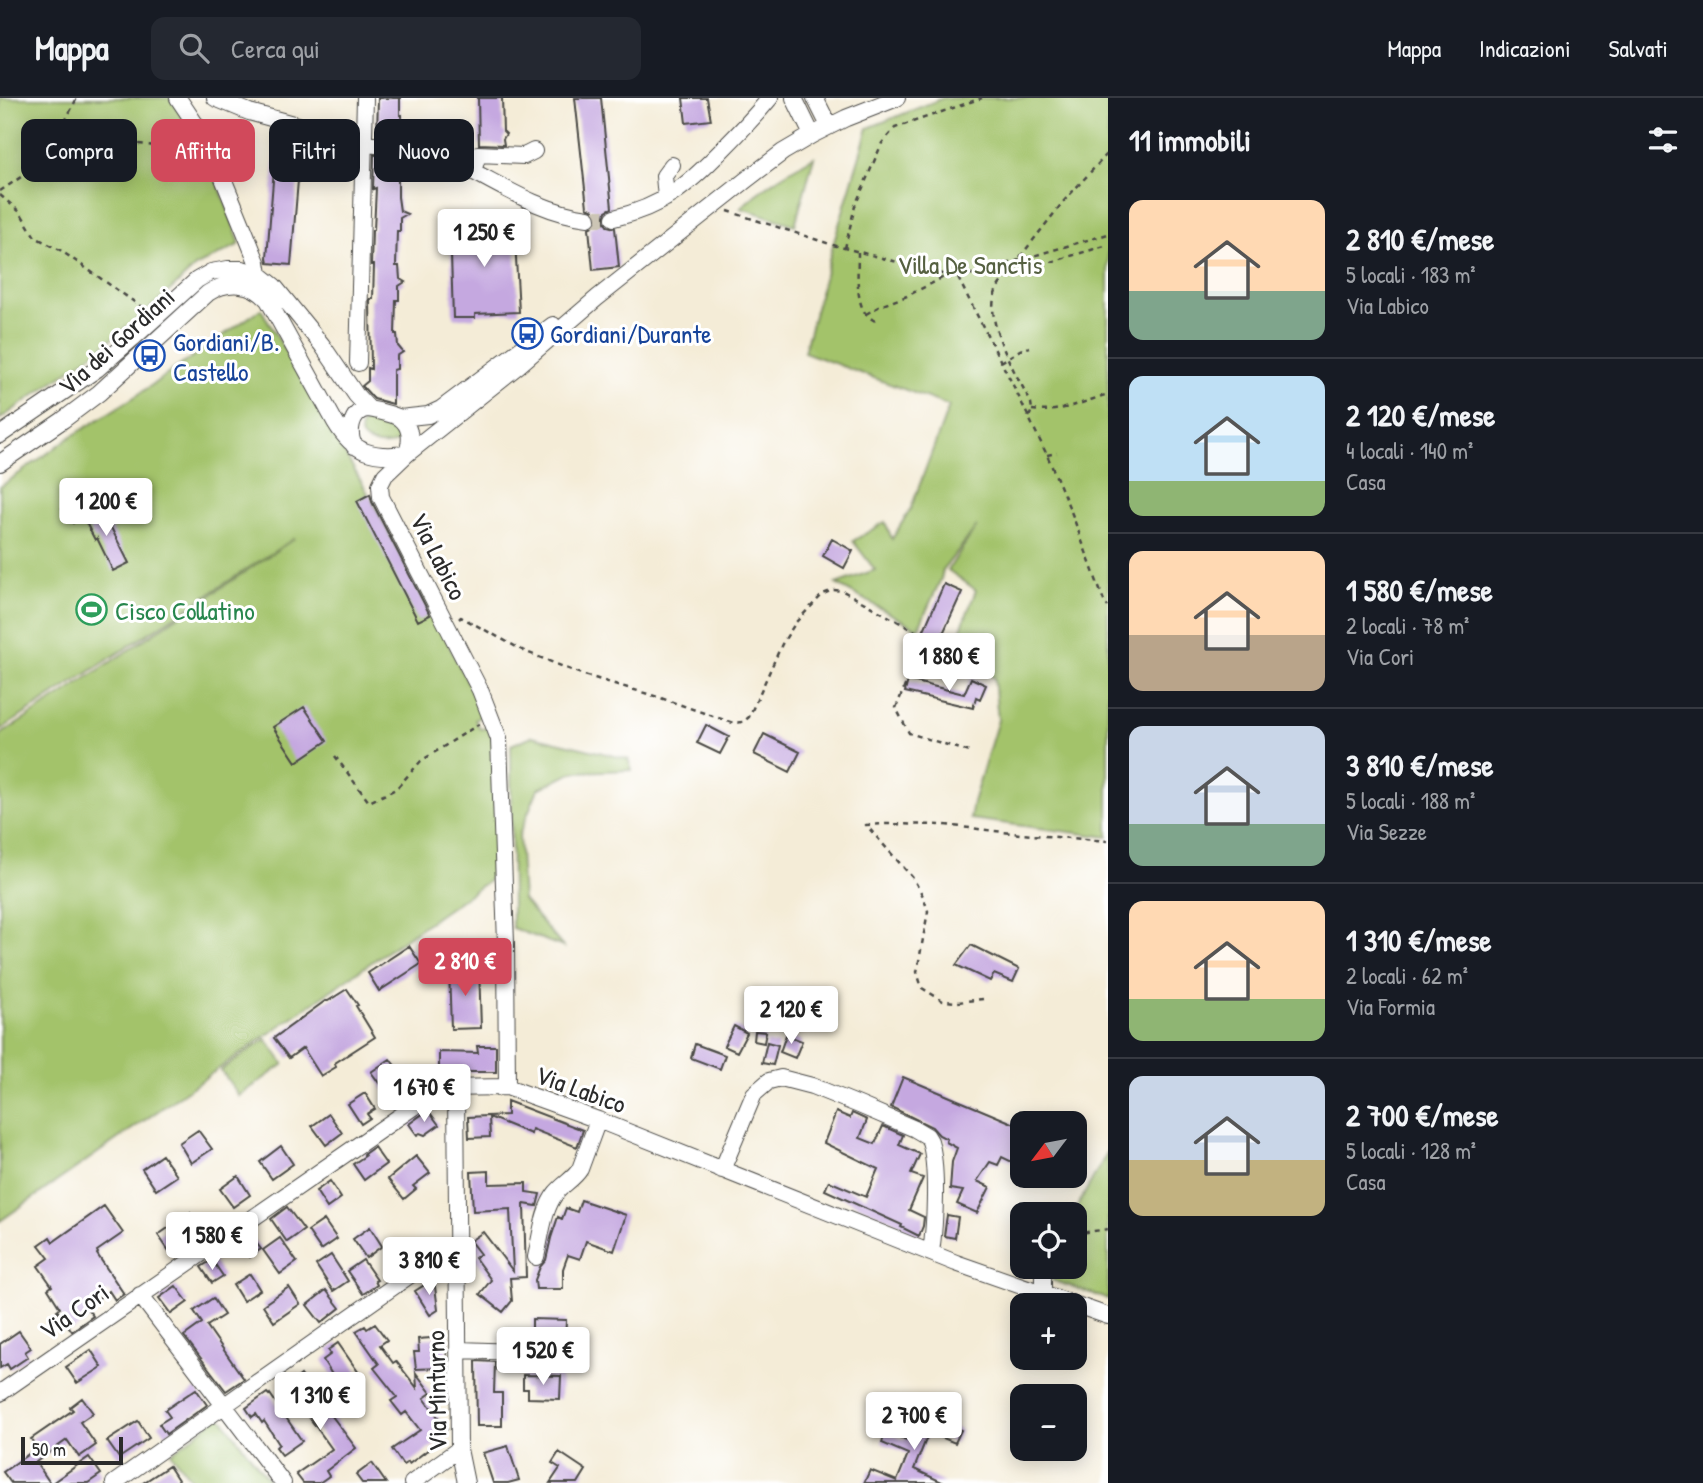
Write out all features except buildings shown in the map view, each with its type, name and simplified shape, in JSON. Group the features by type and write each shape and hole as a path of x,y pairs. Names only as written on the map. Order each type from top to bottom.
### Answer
{"street":[{"path":"178,98 192,119"},
{"path":"215,98 249,112 370,144"},
{"path":"358,363 370,144 365,98"},
{"path":"614,218 666,198 682,188 704,169 770,98"},
{"path":"794,98 812,135"},
{"path":"815,98 829,126"},
{"path":"369,409 359,413 352,422 350,437 354,446 379,456 407,454 529,357 597,298 783,152 829,126 897,98"},
{"path":"474,151 524,156 534,151"},
{"path":"666,198 664,176 672,165"},
{"path":"474,172 543,208 578,215"},
{"path":"225,182 257,262 259,274 274,286 369,409 400,418 428,415 441,409 540,333 597,298"},
{"name":"Via dei Gordiani","path":"0,435 97,369 201,277 228,269 242,269 259,274"},
{"name":"Via dei Gordiani","path":"0,463 99,393 202,296 232,284 257,290 268,300 342,434 354,446"},
{"path":"400,418 410,433 407,454"},
{"name":"Via Labico","path":"407,454 385,475 380,485 380,493 480,690 499,739 506,944 507,1087 1040,1293"},
{"path":"722,1170 754,1094 762,1085 781,1078 824,1091 915,1129 930,1140 934,1180 931,1253"},
{"name":"Via Cori","path":"0,1393 435,1091 507,1087"},
{"name":"Via Minturno","path":"456,1088 459,1450 466,1483"},
{"path":"536,1256 549,1204 555,1193 580,1169 598,1120"},
{"path":"117,1482 457,1242"},
{"path":"140,1295 283,1483"},
{"name":"Via Labico","path":"1087,1309 1108,1316"},
{"path":"459,1350 543,1353"},
{"path":"412,1483 459,1450"}],"path":[{"path":"66,119 77,98"},
{"path":"845,248 856,206 882,143 895,128 982,98"},
{"path":"1019,260 1063,202 1108,153"},
{"path":"21,178 0,193 20,212 35,237 61,250 148,313"},
{"path":"722,209 858,252 958,278 1108,234"},
{"path":"1029,417 1031,403 992,319 995,297 1002,282 1013,273 1108,245"},
{"path":"858,252 861,304 866,314 875,321"},
{"path":"866,314 948,275"},
{"path":"958,278 1047,455 1107,604"},
{"path":"1001,362 1020,349 1030,347"},
{"path":"1032,410 1057,410 1108,394"},
{"path":"1047,455 1057,453"},
{"path":"446,624 461,617 524,650 581,674 733,723 743,722 749,717 782,644 796,622 823,594 833,590 843,591 915,631 921,646 896,708 909,733 973,753"},
{"path":"335,756 369,803 396,789 421,761 492,718"},
{"path":"983,999 943,1001 922,988 917,972 928,911 923,896 913,878 866,825 945,825 1108,841"},
{"path":"1087,1232 1108,1229"}],"green space":[{"path":"0,98 170,98 184,119 151,119 151,182 218,182 240,244 195,267 97,351 0,419"},
{"name":"Villa De Sanctis","path":"943,98 1108,98 1108,837 970,819 998,720 994,678 953,650 976,590 948,570 977,526 943,570 918,629 836,584 875,570 853,541 885,522 892,539 911,508 949,406 804,352 868,128"},
{"path":"814,157 795,225 741,208 766,186"},
{"path":"261,309 366,490 436,619 483,714 475,720 480,729 488,728 495,746 498,874 0,1221 0,735 295,538 0,730 0,487"},
{"path":"365,420 400,433 399,441 377,445 364,439 361,427"},
{"path":"532,736 628,759 632,770 574,772 538,789 519,835 523,900 563,947 512,928 511,745"},
{"path":"266,1039 284,1064 239,1096 221,1070"},
{"path":"1108,1151 1108,1299 1052,1280 1087,1279 1087,1202 1080,1202"},
{"path":"220,1416 271,1483 194,1483 171,1453"}],"tunnel":[{"path":"588,218 614,218"}],"place":[{"name":"Gordiani/Durante","path":"527,333"},
{"name":"Gordiani/B. Castello","path":"150,356"},
{"name":"Cisco Collatino","path":"92,610"}]}
